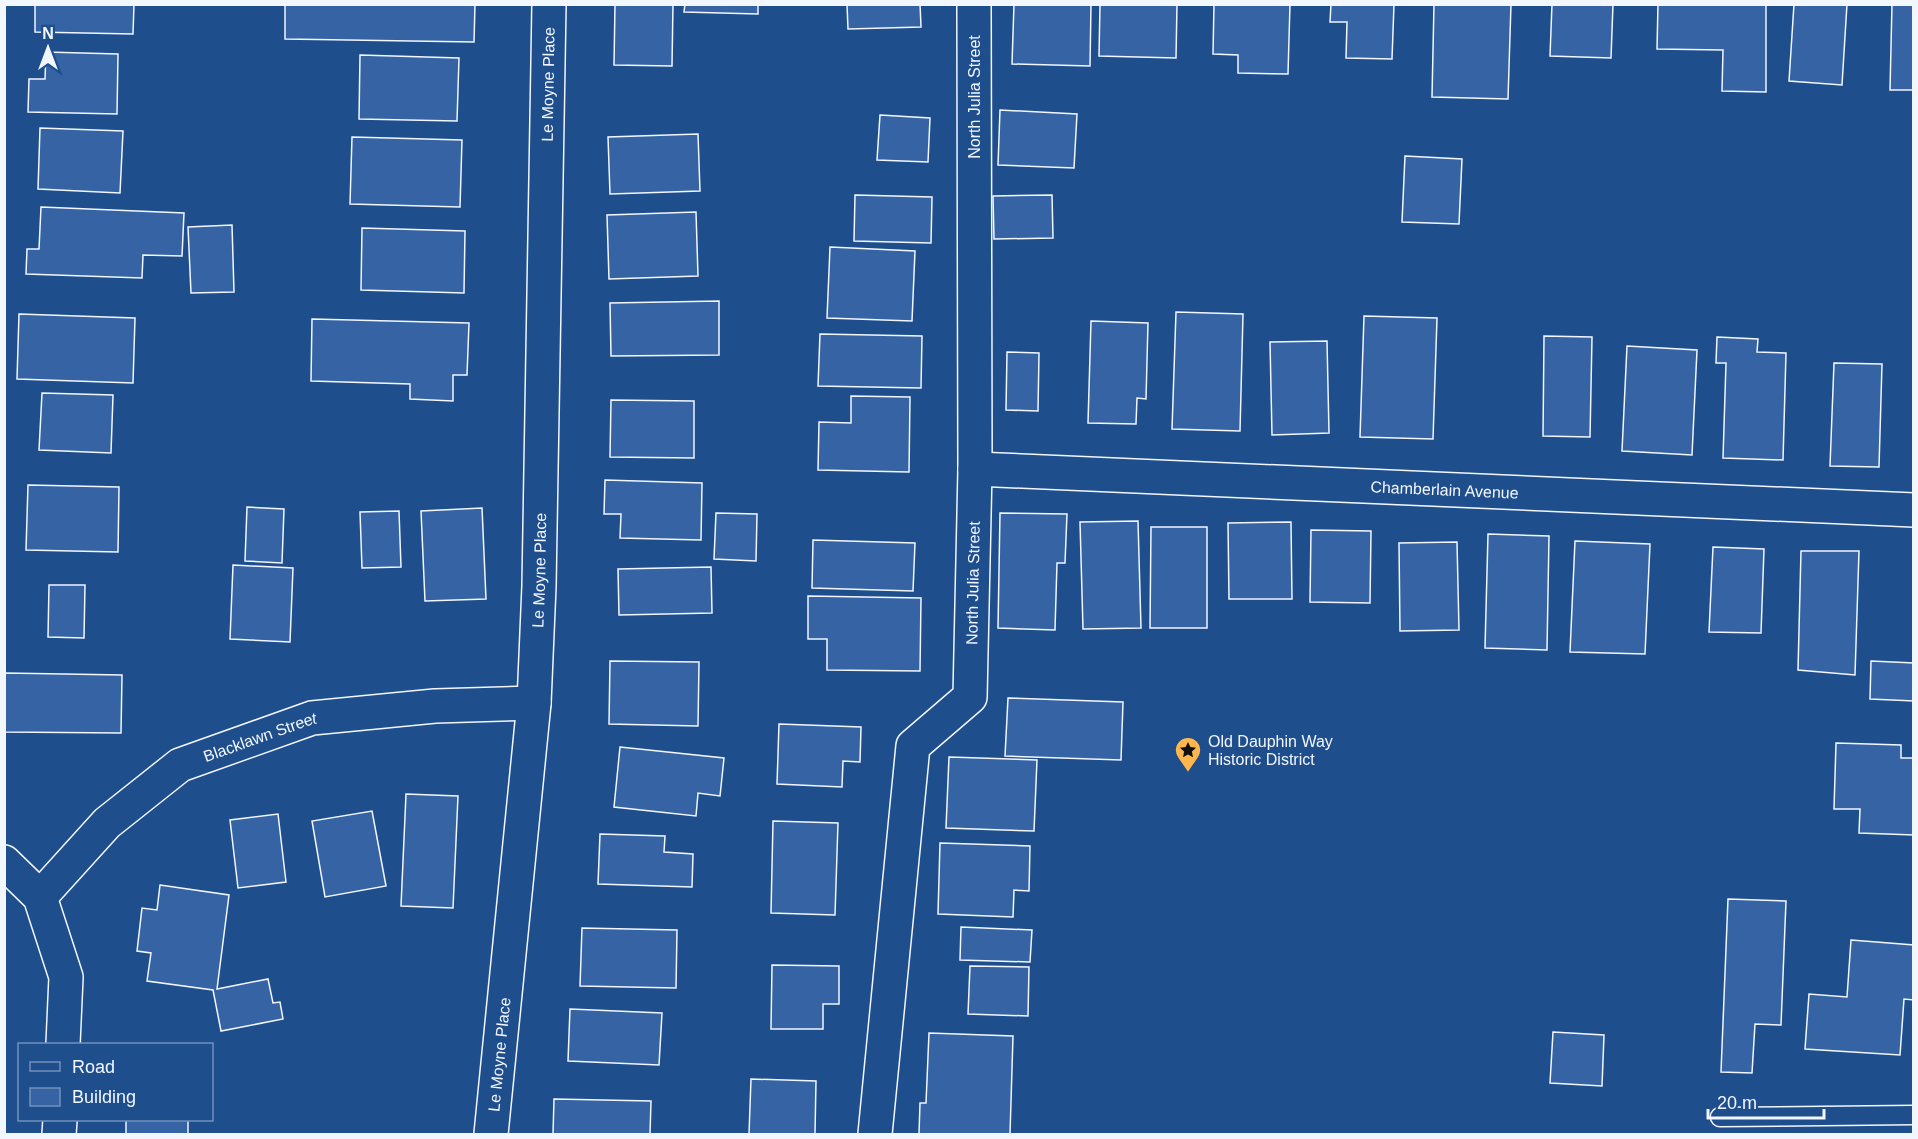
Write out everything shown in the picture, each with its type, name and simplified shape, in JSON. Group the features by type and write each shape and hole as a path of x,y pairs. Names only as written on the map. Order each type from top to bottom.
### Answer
{"street":[{"name":"Le Moyne Place","path":"491,1134 534,703 539,586 549,4"},
{"name":"North Julia Street","path":"875,1134 913,746 970,697 975,469 974,4"},
{"name":"Chamberlain Avenue","path":"975,469 1914,510"},
{"name":"Blacklawn Street","path":"40,897 107,823 180,765 312,718 435,706 534,703"},
{"path":"4,862 40,897 66,977 63,1043"}],"lane":[{"path":"1720,1117 1914,1115"}],"building":[{"path":"35,4 134,4 133,34 35,32"},
{"path":"285,4 475,4 474,42 285,39"},
{"path":"615,4 673,4 672,66 614,65"},
{"path":"685,4 758,4 758,14 684,12"},
{"path":"847,4 920,4 921,27 848,29"},
{"path":"1014,4 1091,4 1090,66 1012,64"},
{"path":"1100,4 1177,4 1176,58 1099,56"},
{"path":"1214,4 1290,4 1288,74 1238,73 1238,55 1213,54"},
{"path":"1331,4 1394,4 1392,59 1346,58 1347,22 1330,22"},
{"path":"1434,4 1511,4 1508,99 1432,97"},
{"path":"1552,4 1613,4 1611,58 1550,56"},
{"path":"1658,4 1766,4 1766,92 1722,91 1723,50 1657,49"},
{"path":"1794,4 1847,4 1842,85 1789,81"},
{"path":"1892,4 1914,4 1914,90 1890,90"},
{"path":"46,52 118,54 117,114 28,112 29,79 45,79"},
{"path":"360,55 459,58 457,121 359,119"},
{"path":"1000,110 1077,114 1074,168 998,165"},
{"path":"880,115 930,118 928,162 877,160"},
{"path":"40,128 123,131 120,193 38,189"},
{"path":"698,134 700,191 610,194 608,137"},
{"path":"352,137 462,140 460,207 350,204"},
{"path":"1405,156 1462,159 1459,224 1402,222"},
{"path":"855,195 932,197 931,243 854,241"},
{"path":"1052,195 1053,238 994,239 993,196"},
{"path":"41,207 184,213 182,256 143,255 142,278 26,274 27,249 39,249"},
{"path":"696,212 698,276 609,279 607,215"},
{"path":"232,225 234,292 191,293 188,227"},
{"path":"362,228 465,231 464,293 361,290"},
{"path":"830,247 915,251 912,321 827,318"},
{"path":"719,301 719,355 611,356 610,303"},
{"path":"1176,312 1243,314 1240,431 1172,429"},
{"path":"19,314 135,318 133,383 17,379"},
{"path":"1364,316 1437,318 1433,439 1360,437"},
{"path":"312,319 469,323 467,375 453,375 453,401 410,399 410,384 311,381"},
{"path":"1091,321 1148,323 1146,399 1137,398 1136,424 1088,423"},
{"path":"820,334 922,336 921,388 818,386"},
{"path":"1544,336 1592,337 1590,437 1543,436"},
{"path":"1717,337 1758,339 1757,352 1786,353 1783,460 1723,458 1726,363 1716,363"},
{"path":"1327,341 1329,433 1272,435 1270,342"},
{"path":"1627,346 1697,350 1692,455 1622,451"},
{"path":"1007,352 1039,353 1038,411 1006,410"},
{"path":"1834,363 1882,364 1879,467 1830,466"},
{"path":"42,393 113,395 111,453 39,450"},
{"path":"851,396 910,397 909,472 818,470 819,422 851,423"},
{"path":"611,400 694,401 694,458 610,457"},
{"path":"605,480 702,483 701,540 620,538 621,514 604,514"},
{"path":"28,485 119,487 118,552 26,550"},
{"path":"247,507 284,509 282,563 245,561"},
{"path":"482,508 486,599 425,601 421,511"},
{"path":"399,511 401,567 362,568 360,512"},
{"path":"716,513 757,514 756,561 714,559"},
{"path":"1000,513 1067,514 1065,563 1057,563 1055,630 998,628"},
{"path":"1138,521 1141,628 1083,629 1080,522"},
{"path":"1291,522 1292,599 1229,599 1228,523"},
{"path":"1151,527 1207,527 1207,628 1150,628"},
{"path":"1311,530 1371,531 1370,603 1310,602"},
{"path":"1488,534 1549,536 1547,650 1485,648"},
{"path":"813,540 915,543 913,591 812,588"},
{"path":"1575,541 1650,544 1645,654 1570,652"},
{"path":"1457,542 1459,630 1400,631 1399,543"},
{"path":"1713,547 1764,549 1761,633 1709,632"},
{"path":"1801,551 1859,551 1855,675 1798,670"},
{"path":"233,565 293,568 290,642 230,639"},
{"path":"711,567 712,613 619,615 618,569"},
{"path":"49,585 85,585 84,638 48,637"},
{"path":"808,596 921,598 920,671 827,670 827,639 808,639"},
{"path":"610,661 699,662 698,726 609,724"},
{"path":"1871,661 1914,663 1914,701 1870,699"},
{"path":"5,673 122,675 121,733 5,732"},
{"path":"1008,698 1123,702 1121,760 1005,756"},
{"path":"779,724 861,727 860,762 843,761 842,787 777,784"},
{"path":"1836,743 1901,745 1901,758 1914,758 1914,835 1859,833 1860,809 1834,809"},
{"path":"620,747 724,758 720,796 698,793 696,816 614,807"},
{"path":"949,757 1037,760 1034,831 946,828"},
{"path":"406,794 458,796 453,908 401,906"},
{"path":"372,811 386,886 325,897 312,821"},
{"path":"278,814 286,882 238,888 230,820"},
{"path":"773,821 838,823 835,915 771,913"},
{"path":"600,834 665,836 664,852 693,854 692,887 598,884"},
{"path":"940,843 1030,846 1029,891 1014,890 1013,917 938,914"},
{"path":"160,885 229,895 217,989 268,979 273,1003 280,1002 283,1019 221,1031 213,990 147,981 151,953 137,951 142,908 157,910"},
{"path":"1728,899 1786,901 1781,1025 1755,1024 1752,1073 1721,1072"},
{"path":"961,927 1032,930 1030,962 960,960"},
{"path":"582,928 677,930 676,988 580,986"},
{"path":"1851,940 1914,945 1914,1000 1904,999 1900,1055 1805,1049 1809,994 1847,997"},
{"path":"772,965 839,966 839,1004 823,1004 823,1029 771,1029"},
{"path":"970,966 1029,967 1028,1016 968,1014"},
{"path":"570,1009 662,1013 659,1065 568,1061"},
{"path":"1553,1032 1604,1035 1602,1086 1550,1083"},
{"path":"929,1033 1013,1036 1010,1134 919,1134 920,1103 926,1103"},
{"path":"751,1079 816,1081 815,1134 749,1134"},
{"path":"554,1099 651,1101 650,1134 553,1134"},
{"path":"126,1121 188,1121 188,1134 126,1134"}],"place":[{"name":"Old Dauphin Way Historic District","path":"1188,773"}]}
